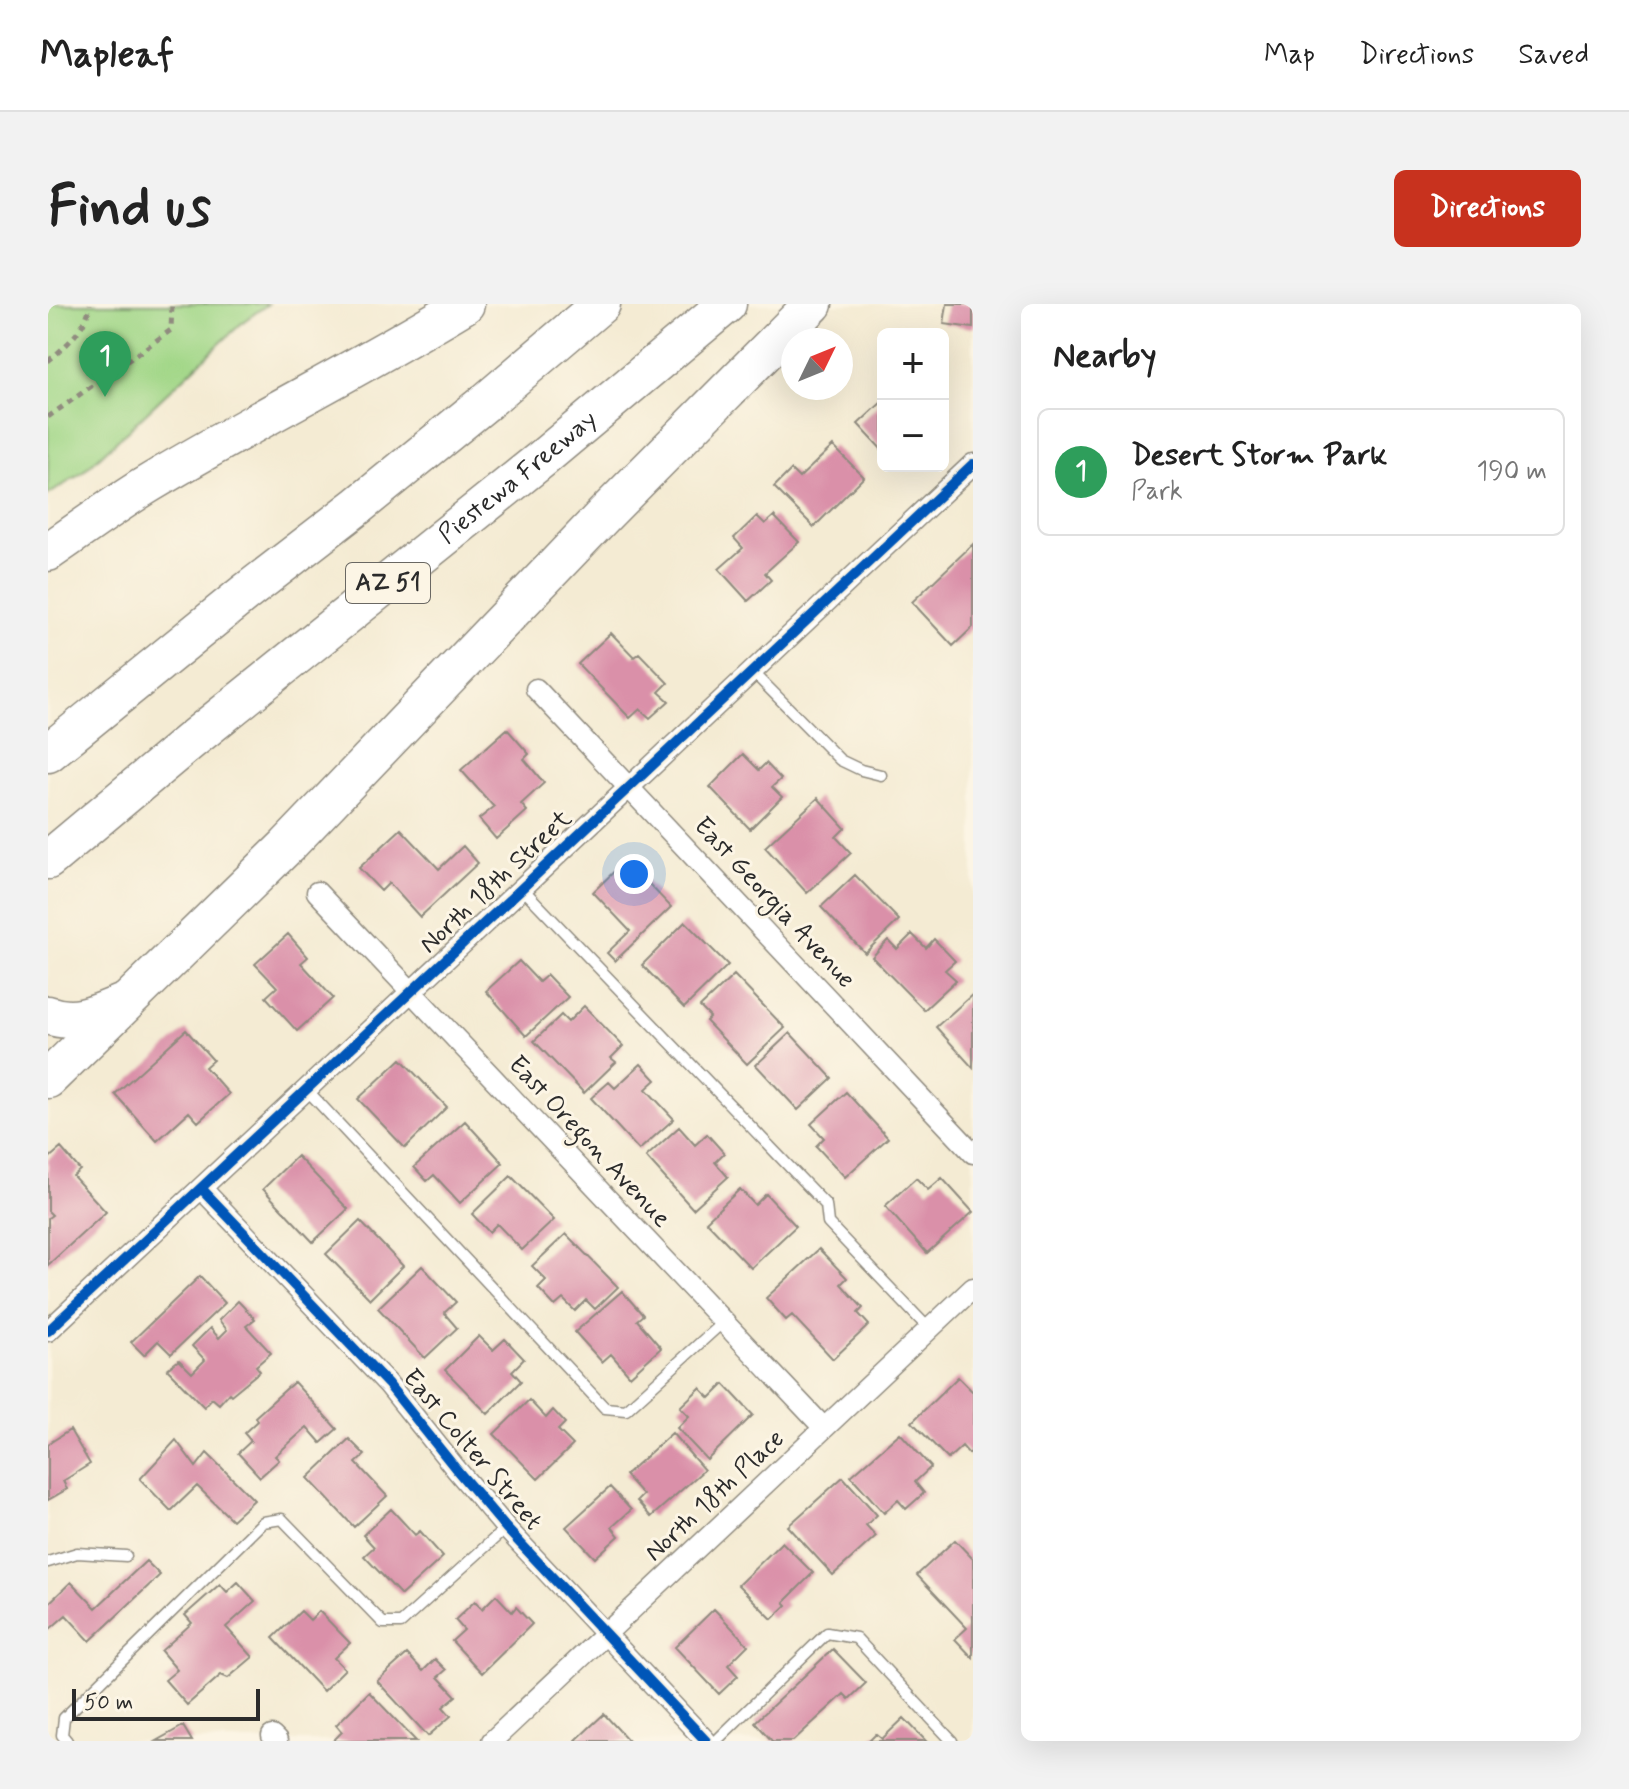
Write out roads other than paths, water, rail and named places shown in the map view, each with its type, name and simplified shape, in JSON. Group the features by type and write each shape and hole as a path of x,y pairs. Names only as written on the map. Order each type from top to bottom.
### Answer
{"highway":[{"path":"48,552 148,484 465,304"},
{"name":"AZ 51","path":"48,753 359,505 601,304"},
{"name":"Piestewa Freeway","path":"48,860 727,304"},
{"path":"48,1079 287,846 592,528 813,304"},
{"path":"48,1015 60,1020 81,1019 127,1001"}],"street":[{"name":"North 18th Street","path":"48,1331 973,464"},
{"name":"East Georgia Avenue","path":"536,689 973,1153"},
{"name":"East Oregon Avenue","path":"317,892 824,1428"},
{"name":"East Colter Street","path":"201,1188 388,1384 506,1528 706,1741"},
{"name":"North 18th Place","path":"492,1741 973,1288"}],"lane":[{"path":"752,671 840,760 881,775"},
{"path":"522,888 826,1205 828,1223 930,1330"},
{"path":"307,1090 605,1408 626,1410 723,1322"},
{"path":"67,1741 62,1735 64,1718 263,1522 282,1519 383,1623 401,1623 506,1528"},
{"path":"48,1562 77,1553 126,1556"},
{"path":"716,1741 827,1633 856,1638 952,1741"}],"place":[{"name":"Desert Storm Park","path":"105,397"}]}
